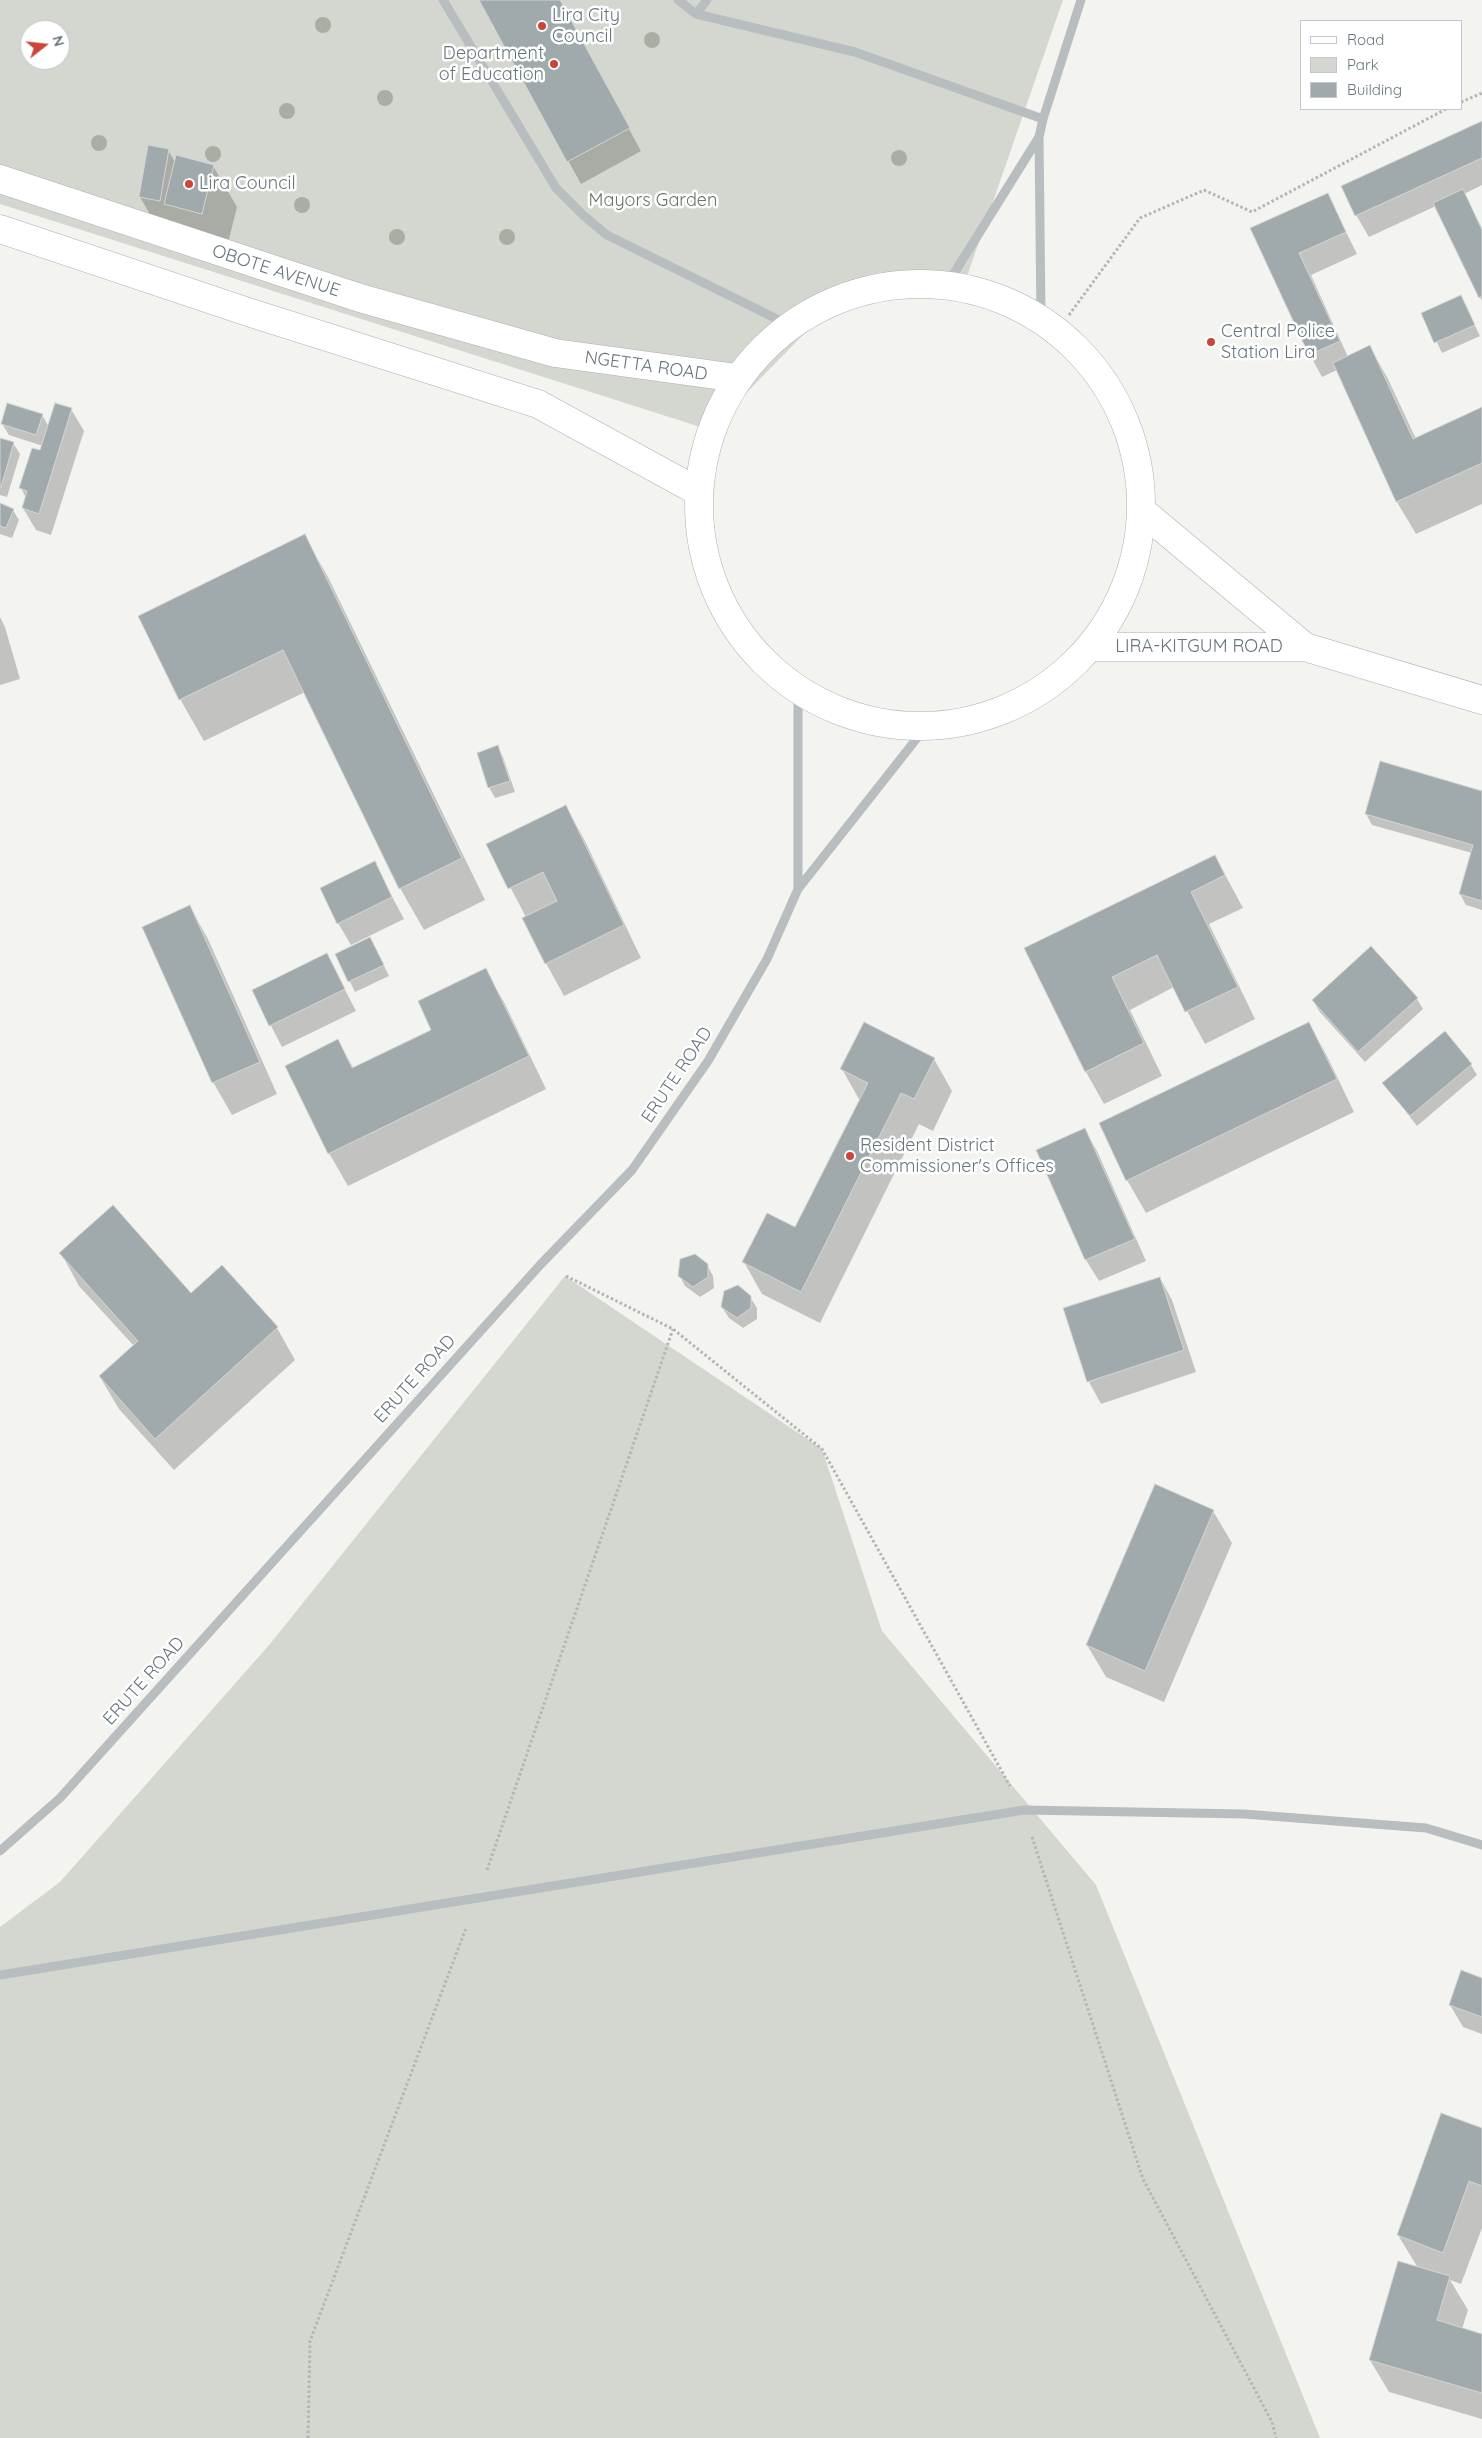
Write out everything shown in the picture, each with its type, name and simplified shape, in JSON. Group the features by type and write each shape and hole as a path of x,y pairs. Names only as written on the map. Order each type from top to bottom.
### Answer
{"main road":[{"name":"OBOTE AVENUE","path":"0,179 360,298 555,353"},
{"path":"0,229 239,309 538,404 698,492"},
{"path":"892,283 948,283 1049,324 1094,366 1121,410 1138,459 1142,510 1128,583 1092,647 1045,690 988,717 925,728 858,719 798,690 755,652 722,604 703,550 698,492 710,432 737,378 769,340 788,325 838,297 856,292 892,283"},
{"name":"NGETTA ROAD","path":"555,353 737,378"},
{"name":"LIRA-KITGUM ROAD","path":"1142,510 1306,647"},
{"name":"LIRA-KITGUM ROAD","path":"1092,647 1306,647 1482,700"}],"street":[{"path":"443,0 556,188 583,215 607,236 788,325"},
{"path":"678,0 696,14 855,52 1043,119"},
{"path":"696,14 707,0"},
{"path":"1049,324 1039,137 1081,0"},
{"path":"948,283 1039,137"},
{"path":"798,690 798,889"},
{"path":"798,889 925,728"},
{"name":"ERUTE ROAD","path":"0,1851 60,1798 540,1264 632,1170 708,1061 767,959 798,889"},
{"path":"0,1975 1024,1810 1244,1814 1426,1828 1482,1846"}],"path":[{"path":"1462,102 1482,93"},
{"path":"1049,324 1140,218 1204,190 1252,212 1444,110"}],"green space":[{"name":"Mayors Garden","path":"0,0 1063,0 964,285 842,295 710,430 0,204"},
{"path":"565,1276 822,1449 882,1631 1096,1885 1320,2438 0,2438 0,1927 60,1882 270,1644"}],"building":[{"name":"Department of Education","path":"479,0 560,0 630,128 567,162"},
{"path":"1482,121 1482,158 1355,216 1341,186"},
{"path":"148,145 169,149 160,201 139,197"},
{"name":"Lira Council","path":"176,155 214,165 202,214 164,204"},
{"path":"1463,189 1482,230 1482,296 1479,298 1433,203"},
{"path":"1328,193 1346,232 1299,253 1340,341 1309,355 1250,228"},
{"path":"1461,295 1475,325 1434,343 1421,313"},
{"path":"1370,345 1413,439 1482,407 1482,463 1396,502 1333,363"},
{"path":"7,403 43,414 36,435 1,424"},
{"path":"55,403 72,408 39,514 22,508 27,491 19,488 32,448 40,450"},
{"path":"0,438 14,442 1,487 0,486"},
{"path":"0,503 14,509 6,528 0,526"},
{"path":"305,534 462,858 399,889 283,650 179,700 138,616"},
{"path":"498,745 510,781 488,788 477,753"},
{"path":"1380,761 1482,791 1482,901 1459,894 1473,845 1365,814"},
{"path":"566,805 624,925 545,964 522,918 557,901 543,872 508,889 486,844"},
{"path":"1215,855 1225,875 1191,892 1238,987 1185,1012 1157,955 1112,977 1144,1043 1085,1072 1024,948"},
{"path":"375,861 392,897 337,924 320,888"},
{"path":"190,905 260,1062 212,1083 142,927"},
{"path":"370,937 384,965 348,982 335,954"},
{"path":"1371,946 1418,998 1358,1052 1312,1000"},
{"path":"327,953 345,989 269,1026 252,990"},
{"path":"486,968 529,1056 328,1154 285,1066 338,1039 352,1068 431,1030 418,1001"},
{"name":"Resident District Commissioner's Offices","path":"864,1022 935,1058 914,1099 901,1093 801,1292 742,1262 767,1213 795,1227 868,1083 840,1069"},
{"path":"1309,1022 1337,1079 1126,1181 1099,1123"},
{"path":"1445,1031 1472,1064 1410,1116 1382,1083"},
{"path":"1085,1128 1135,1239 1085,1260 1036,1150"},
{"path":"113,1205 191,1293 222,1265 278,1327 155,1439 99,1376 138,1341 59,1253"},
{"path":"695,1254 708,1264 708,1277 693,1287 678,1276 680,1259"},
{"path":"1160,1277 1184,1350 1087,1382 1063,1308"},
{"path":"738,1285 751,1296 751,1308 737,1318 721,1307 724,1291"},
{"path":"1155,1484 1214,1510 1145,1671 1086,1645"},
{"path":"1461,1970 1482,1978 1482,2017 1449,2005"},
{"path":"1441,2113 1482,2128 1482,2186 1469,2181 1443,2253 1397,2235"},
{"path":"1398,2261 1450,2276 1437,2320 1482,2334 1482,2393 1369,2360"}],"place":[{"name":"Lira City Council","path":"542,26"},
{"name":"Department of Education","path":"554,64"},
{"name":"Lira Council","path":"189,184"},
{"name":"Central Police Station Lira","path":"1211,342"},
{"name":"Resident District Commissioner's Offices","path":"850,1156"}]}
